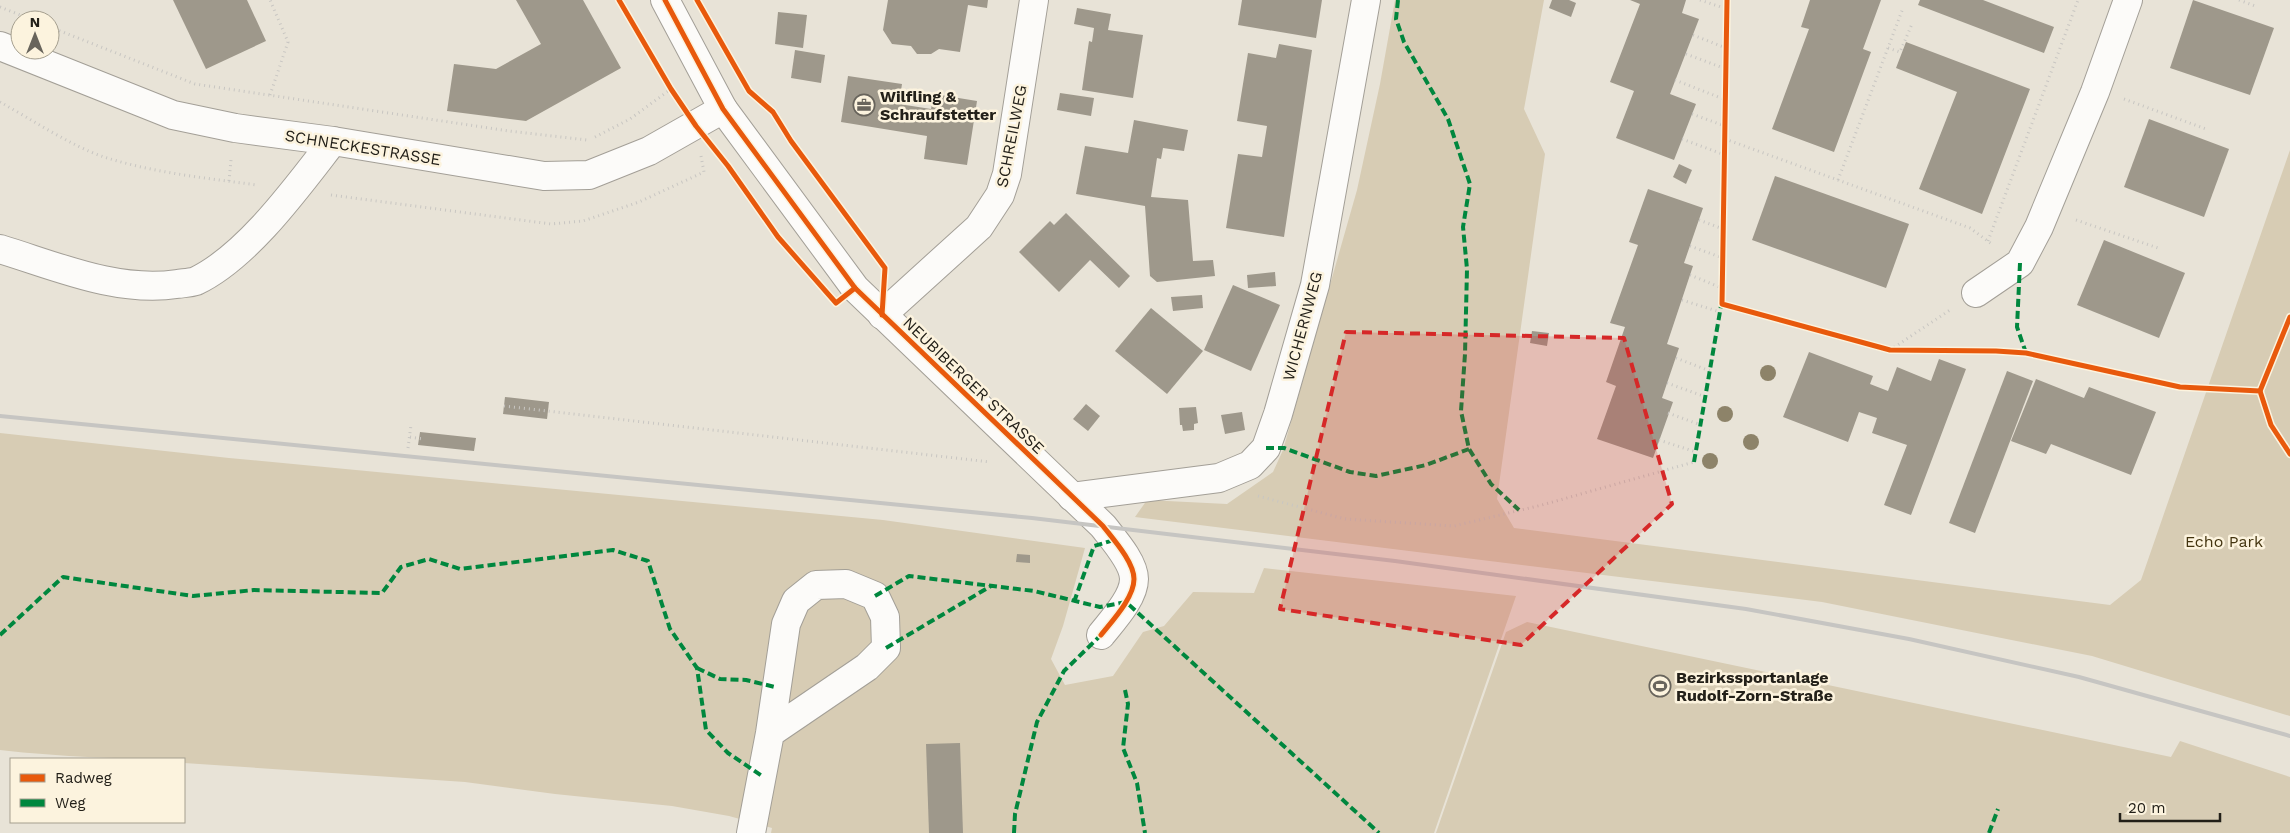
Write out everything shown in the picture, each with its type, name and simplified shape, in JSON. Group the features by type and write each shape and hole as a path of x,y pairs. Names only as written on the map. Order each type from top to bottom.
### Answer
{"street":[{"name":"NEUBIBERGER STRASSE","path":"665,0 723,109 855,288 1103,526 1125,555 1134,579 1126,602 1100,635"},
{"name":"SCHREILWEG","path":"882,315 979,227 1000,195 1007,174 1034,0"},
{"name":"WICHERNWEG","path":"1072,497 1219,478 1250,465 1266,448 1278,414 1315,285 1366,0"},
{"path":"1976,293 2020,263 2046,210 2097,89 2128,0"},
{"name":"SCHNECKESTRASSE","path":"0,46 173,115 235,128 333,141 536,175 589,175 648,151 696,126 723,109"},
{"path":"0,249 80,274 132,285 168,286 194,282 220,265 255,235 333,141"},
{"path":"752,833 770,733 786,624 796,601 816,585 846,584 875,596 885,617 886,648 867,667 770,733"}],"path":[{"path":"270,0 288,42 270,95"},
{"path":"1700,0 1727,9"},
{"path":"1988,241 2078,0"},
{"path":"2239,0 2255,6"},
{"path":"1838,180 1903,8"},
{"path":"1888,48 1900,52 1912,24"},
{"path":"60,31 196,84 499,130 586,141 630,119 671,89"},
{"path":"1693,35 1726,48"},
{"path":"1686,54 1726,69"},
{"path":"1676,80 1726,100"},
{"path":"2097,89 2206,129"},
{"path":"0,102 102,156 155,171 551,224 583,221 639,202 704,172 696,126"},
{"path":"1692,114 1725,126"},
{"path":"1682,139 1724,155"},
{"path":"1725,139 1970,228 2020,263"},
{"path":"2046,210 2161,249"},
{"path":"1699,220 1723,228"},
{"path":"1690,246 1723,258"},
{"path":"1690,275 1722,288"},
{"path":"1890,350 1976,293"},
{"path":"1682,300 1720,312"},
{"path":"1676,358 1710,371"},
{"path":"1667,383 1706,397"},
{"path":"504,406 997,463 1021,448"},
{"path":"1668,413 1701,426"},
{"path":"408,448 411,426"},
{"path":"410,437 423,439"},
{"path":"1659,440 1696,452"},
{"path":"1219,478 1258,496 1346,519 1454,526 1542,505 1694,462"}],"highlighted area":[{"path":"1346,332 1624,338 1672,504 1521,645 1280,609"}],"green space":[{"name":"Echo Park","path":"1395,0 1544,0 1524,109 1545,154 1497,499 1514,528 2110,605 2141,580 2290,150 2290,716 2092,656 1822,602 1135,517 1147,500 1227,504 1273,472 1283,450 1357,190 1380,84"},
{"path":"0,433 229,458 883,520 1085,548 1063,626 1051,659 1065,685 1113,676 1143,632 1164,626 1193,592 1254,593 1264,568 1516,596 1434,833 771,833 772,828 729,816 672,806 555,794 465,782 185,763 185,758 115,758 0,750"},
{"name":"Bezirkssportanlage Rudolf-Zorn-Straße","path":"1527,622 2171,757 2180,741 2290,777 2290,833 1436,833 1506,632"}],"building":[{"path":"173,0 247,0 266,41 206,69"},
{"path":"516,0 583,0 621,68 526,121 447,111 454,64 496,69 541,44"},
{"path":"888,0 988,0 987,8 968,5 960,52 939,49 931,54 917,54 911,46 892,44 883,30"},
{"path":"1242,0 1322,0 1316,38 1238,25"},
{"path":"1552,0 1569,0 1576,3 1571,17 1549,8"},
{"path":"1630,0 1686,0 1682,13 1699,19 1670,94 1696,104 1674,160 1616,138 1634,91 1610,82 1640,4"},
{"path":"1810,0 1881,0 1863,49 1871,52 1834,152 1772,129 1809,29 1801,27"},
{"path":"1920,0 1983,0 2054,27 2044,53 1918,5"},
{"path":"2193,0 2274,28 2250,95 2170,68"},
{"path":"1077,8 1111,14 1108,30 1143,35 1133,98 1082,90 1089,41 1092,42 1094,28 1074,24"},
{"path":"778,12 807,15 803,48 775,44"},
{"path":"1906,42 2030,89 1982,214 1919,189 1957,92 1896,68"},
{"path":"1279,44 1312,50 1284,237 1226,228 1238,154 1262,157 1267,126 1237,121 1248,53 1276,58"},
{"path":"795,50 825,55 821,83 791,78"},
{"path":"848,76 902,84 899,104 931,109 934,94 977,101 967,165 924,159 927,136 841,122"},
{"path":"1060,93 1094,98 1091,116 1057,110"},
{"path":"2149,119 2229,149 2204,217 2124,187"},
{"path":"1134,120 1188,130 1184,151 1163,148 1161,159 1157,158 1151,197 1188,200 1193,261 1213,260 1215,276 1157,282 1150,276 1145,206 1076,194 1085,146 1128,153"},
{"path":"1679,164 1692,170 1686,184 1673,177"},
{"path":"1775,176 1909,224 1886,288 1752,240"},
{"path":"1648,189 1703,208 1684,263 1693,266 1667,344 1679,348 1662,398 1673,402 1653,458 1597,439 1616,386 1606,382 1625,327 1610,323 1638,245 1629,242"},
{"path":"1066,213 1130,276 1119,288 1090,260 1059,292 1019,252 1050,221 1054,225"},
{"path":"2104,240 2185,273 2159,338 2077,305"},
{"path":"1275,272 1276,286 1248,288 1247,275"},
{"path":"1233,285 1280,305 1251,371 1204,350"},
{"path":"1202,295 1203,308 1173,311 1171,297"},
{"path":"1151,308 1203,351 1167,394 1115,351"},
{"path":"1532,331 1549,333 1547,346 1530,343"},
{"path":"1809,352 1873,376 1870,384 1888,391 1897,367 1931,381 1939,359 1966,369 1911,515 1884,505 1907,445 1872,433 1877,418 1859,412 1848,442 1783,417"},
{"path":"2007,371 2033,381 1975,533 1949,523"},
{"path":"2036,379 2084,398 2089,387 2156,412 2131,475 2051,444 2046,454 2011,441"},
{"path":"505,397 549,402 547,419 503,414"},
{"path":"1086,404 1100,416 1088,431 1073,419"},
{"path":"1196,407 1198,423 1194,424 1194,430 1183,431 1182,425 1180,425 1179,408"},
{"path":"1242,412 1245,430 1225,434 1221,415"},
{"path":"420,432 476,438 474,451 418,445"},
{"path":"1017,554 1030,555 1030,563 1016,562"},
{"path":"960,743 963,833 929,833 926,744"}],"railway":[{"path":"0,416 1032,518 1395,561 1746,609 1909,639 2079,677 2290,736"}],"marked path":[{"path":"1398,0 1396,19 1404,42 1448,119 1470,184 1463,227 1467,269 1465,354 1461,411 1469,449 1491,484 1519,510"},
{"path":"2020,263 2017,327 2026,353"},
{"path":"1694,462 1722,300"},
{"path":"1266,448 1284,448 1350,472 1376,476 1426,465 1469,449"},
{"path":"1074,602 1094,546 1114,540"},
{"path":"0,635 63,577 193,596 254,590 382,593 401,567 429,559 460,569 613,550 648,561 670,629 697,668 706,730 728,753 762,776"},
{"path":"875,596 909,576 1034,591 1100,607 1126,602 1379,833"},
{"path":"886,648 991,586"},
{"path":"1014,833 1015,814 1037,722 1064,671 1101,635"},
{"path":"697,668 720,679 746,680 775,687"},
{"path":"1125,690 1128,704 1123,748 1137,783 1145,833"},
{"path":"1989,833 1998,809"}],"cycle path":[{"path":"619,0 671,89 778,237 836,303 855,288"},
{"path":"665,0 723,109 855,288 1103,526 1122,551 1131,565 1134,579 1133,586 1122,609 1101,635"},
{"path":"697,0 749,91 773,112 791,141 885,268 882,315"},
{"path":"1727,0 1722,304 1890,350 2026,353 2180,387 2260,391 2271,425 2290,454"},
{"path":"2260,391 2290,317"}],"place":[{"name":"Wilfling & Schraufstetter","path":"864,105"},
{"name":"Bezirkssportanlage Rudolf-Zorn-Straße","path":"1660,686"}]}
